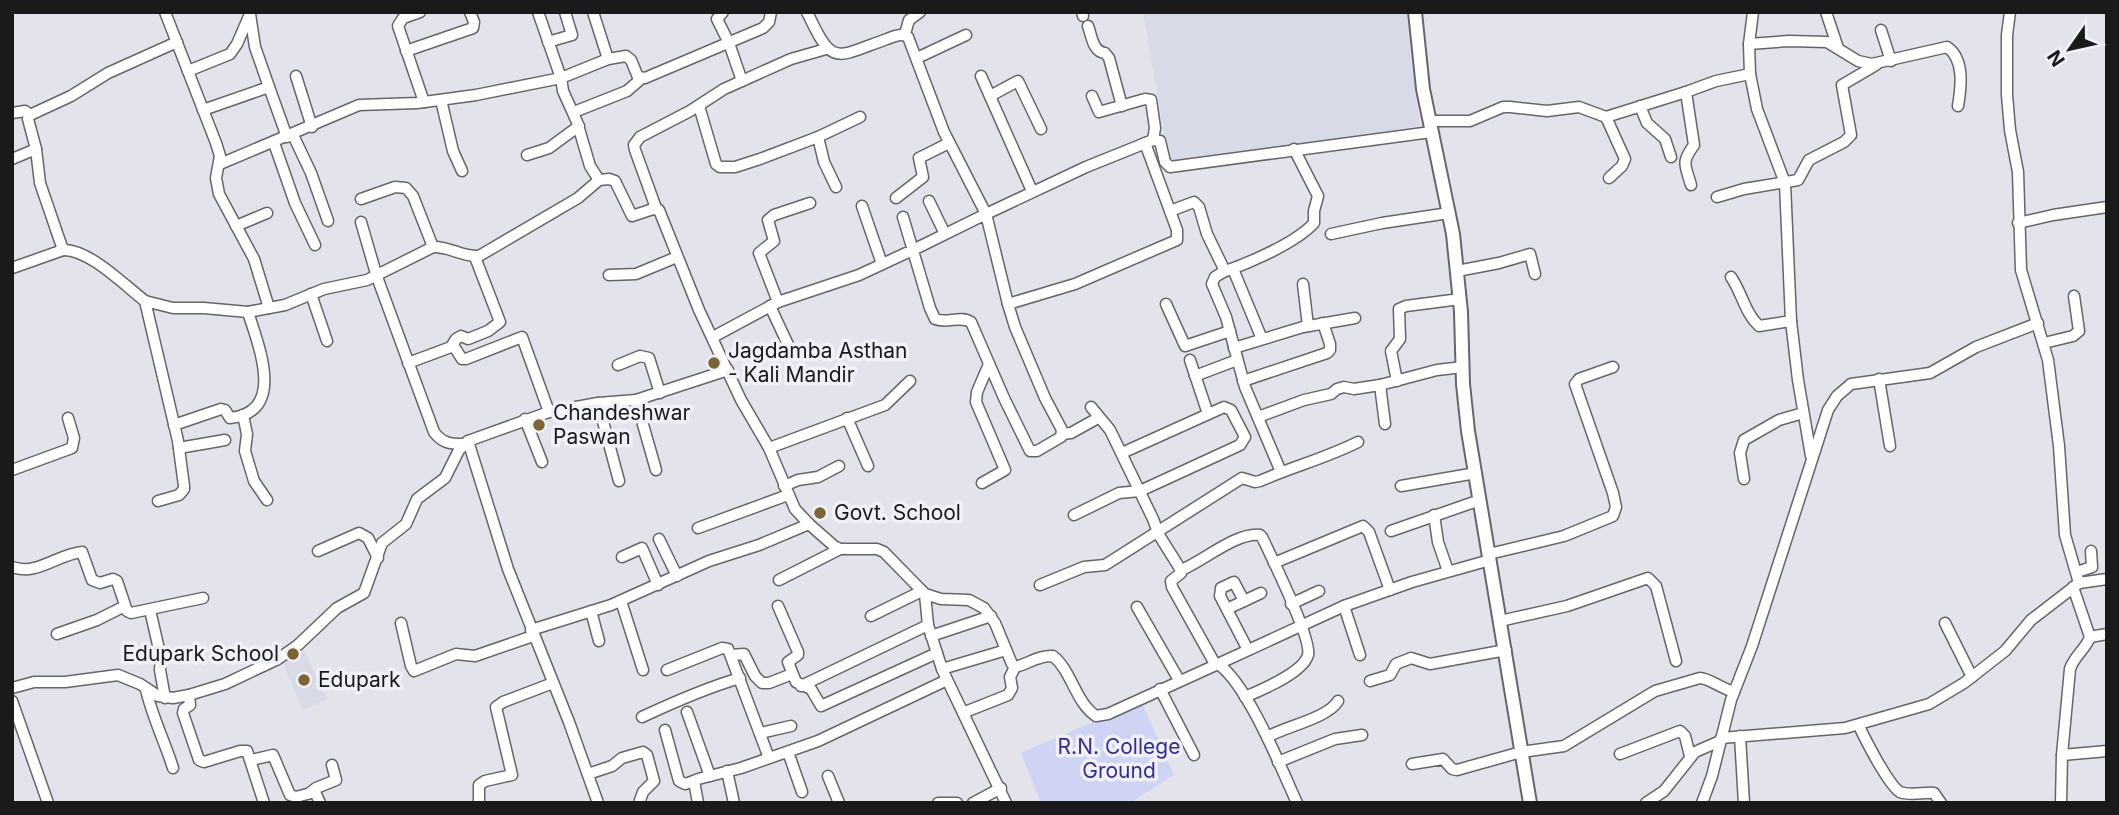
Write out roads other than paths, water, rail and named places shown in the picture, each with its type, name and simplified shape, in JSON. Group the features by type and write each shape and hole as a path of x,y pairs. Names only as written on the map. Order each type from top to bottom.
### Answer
{"main road":[{"path":"1415,12 1429,126 1449,213 1457,271 1468,431 1530,803"}],"street":[{"path":"165,12 216,143 220,164 216,186 254,259 269,308"},
{"path":"420,12 402,18 399,31 424,102"},
{"path":"406,51 470,30 475,26 470,12"},
{"path":"538,12 563,91 579,126 590,166 599,180"},
{"path":"548,42 572,35 565,12"},
{"path":"593,12 608,59"},
{"path":"723,12 717,19 729,43 742,81"},
{"path":"574,112 627,91 642,78 766,27 771,12"},
{"path":"807,12 826,49"},
{"path":"905,34 909,20 920,12"},
{"path":"1754,12 1749,44 1750,74 1757,109 1785,183 1791,321 1811,456"},
{"path":"1826,12 1838,48"},
{"path":"2010,12 2007,36 2007,95 2018,172 2022,276 2044,343 2059,446 2065,535 2090,637 2089,642 2075,657 2070,669 2062,755 2061,803"},
{"path":"188,71 230,54 250,14 255,47 269,87 290,136 311,173 328,221"},
{"path":"1088,26 1096,49 1109,58 1122,106"},
{"path":"1881,30 1891,61"},
{"path":"841,549 808,524 786,491 769,448 751,419 677,257 644,178 634,145 640,137 699,106 724,89 791,60 826,49 846,54 905,34"},
{"path":"905,34 911,42 949,143 986,214 1007,304 1063,434"},
{"path":"917,58 966,35"},
{"path":"1749,44 1803,41 1827,43 1858,61 1879,64"},
{"path":"63,250 40,183 36,149 28,123 30,116 71,96 108,73 177,42"},
{"path":"1717,197 1744,189 1785,183 1801,177 1812,157 1844,142 1851,135 1842,85 1879,64 1942,47 1951,49 1961,83 1958,106"},
{"path":"220,164 359,105 441,100 561,78 608,59 629,58 638,77 642,78"},
{"path":"713,337 774,304 882,264 1032,191 1149,142 1160,141 1165,162 1170,167 1470,121 1495,110 1510,107 1547,111 1579,107 1606,117 1716,81 1750,74"},
{"path":"296,76 312,127"},
{"path":"981,76 1032,191"},
{"path":"990,96 1018,81 1041,129"},
{"path":"203,110 269,87"},
{"path":"1686,92 1694,145 1685,155 1691,185"},
{"path":"1007,304 1074,284 1172,244 1178,236 1149,142 1155,128 1151,100 1145,99 1099,112 1092,96"},
{"path":"441,100 453,151 462,172"},
{"path":"699,106 715,160 720,167 738,166 818,137 860,117"},
{"path":"1640,106 1647,123 1665,139 1671,157"},
{"path":"12,113 24,111 30,116"},
{"path":"1606,117 1625,159 1622,166 1609,178"},
{"path":"527,155 549,148 579,126"},
{"path":"818,137 824,162 836,187"},
{"path":"274,143 295,204 314,245"},
{"path":"895,198 923,177 919,158 949,143"},
{"path":"12,159 36,149"},
{"path":"1281,472 1243,381 1230,331 1212,284 1215,277 1259,258 1314,223 1314,206 1318,195 1294,149"},
{"path":"12,268 63,250 71,250 85,255 145,301 173,308 248,312 285,304 377,276 433,247 464,256 475,257 486,253 578,198 599,180 615,181 632,216 656,208"},
{"path":"361,199 395,187 406,188 413,196 433,247"},
{"path":"929,201 945,234"},
{"path":"791,351 759,253 774,242 768,220 774,215 810,203"},
{"path":"1170,211 1190,203 1197,204 1262,339"},
{"path":"862,206 882,264"},
{"path":"2018,223 2107,207"},
{"path":"236,226 267,213"},
{"path":"1331,234 1449,213"},
{"path":"903,217 932,314 940,321 961,319 971,322 1030,451 1037,451 1063,434 1071,433 1098,418"},
{"path":"361,222 377,276 433,432 446,443 466,443 549,412 598,403 636,400 728,370"},
{"path":"1457,271 1530,254 1535,274"},
{"path":"453,345 454,340 461,336 472,338 499,324 500,319 475,257"},
{"path":"609,275 636,274 677,257"},
{"path":"1731,278 1741,293 1749,316 1759,326 1791,321"},
{"path":"1303,284 1308,326"},
{"path":"311,294 327,341"},
{"path":"2044,343 2073,336 2079,331 2074,296"},
{"path":"1397,381 1391,351 1400,339 1399,309 1460,299"},
{"path":"145,301 179,448 184,489 179,495 158,501"},
{"path":"1166,304 1185,346 1230,331"},
{"path":"174,425 221,410 225,410 230,418 243,415 260,404 263,385 262,356 248,312"},
{"path":"1234,348 1308,326 1354,318"},
{"path":"1243,381 1330,351 1323,323"},
{"path":"1702,803 1712,776 1734,692 1752,646 1811,456 1832,401 1851,384 1930,373 1976,347 2038,323"},
{"path":"490,329 496,347"},
{"path":"453,345 462,359 522,337 549,412"},
{"path":"408,363 453,345"},
{"path":"618,365 640,356 649,358 660,393"},
{"path":"1190,360 1208,414"},
{"path":"1195,376 1237,360"},
{"path":"982,483 1005,470 976,402 977,392 989,363"},
{"path":"1258,417 1304,400 1331,394 1344,387 1354,389 1380,385 1437,370 1464,367"},
{"path":"965,712 1008,695 1012,688 1010,677 1015,667 1046,655 1053,656 1063,668 1087,708 1096,716 1108,714 1344,606 1489,557 1564,536 1613,516 1615,499 1575,384 1579,379 1613,367"},
{"path":"1879,379 1890,446"},
{"path":"769,448 885,405 910,381"},
{"path":"1380,385 1385,424"},
{"path":"636,400 656,470"},
{"path":"598,403 620,481"},
{"path":"1091,407 1098,418 1107,424 1157,531 1181,570"},
{"path":"1074,515 1119,493 1140,491 1243,443 1245,437 1228,408 1221,408 1122,453"},
{"path":"1744,479 1740,453 1744,440 1779,420 1803,413"},
{"path":"243,415 247,434 245,451 254,481 267,500"},
{"path":"12,470 72,448 74,438 68,418"},
{"path":"848,418 868,466"},
{"path":"525,419 541,462"},
{"path":"179,448 225,440"},
{"path":"1041,585 1084,567 1105,565 1242,478 1255,482 1333,454 1358,442"},
{"path":"12,688 34,682 65,682 118,676 165,698 189,695 243,677 287,654 337,608 364,593 385,539 406,524 417,499 445,478 466,443"},
{"path":"466,443 500,547 598,803"},
{"path":"698,528 786,491 798,480 818,477 839,466"},
{"path":"1401,485 1476,473"},
{"path":"1391,531 1480,500"},
{"path":"1434,515 1448,571"},
{"path":"401,623 414,671 456,654 475,656 621,601 808,524"},
{"path":"1274,563 1363,526 1369,532 1390,590"},
{"path":"318,551 359,533 366,536 378,558"},
{"path":"1245,697 1282,679 1308,657 1301,625 1262,537 1256,534 1203,556 1195,564 1181,570 1180,575 1171,581 1217,664 1227,672 1245,697 1267,737 1297,803"},
{"path":"659,539 677,576"},
{"path":"622,557 642,548 658,585"},
{"path":"779,580 841,549 877,549 891,558 924,592 933,597 977,603 991,616 1015,667"},
{"path":"1646,803 1664,791 1690,756 1721,739 1859,726 1929,704 1972,677 2011,645 2031,620 2092,567 2091,551"},
{"path":"12,567 33,569 82,552 92,580 100,583 113,579 117,581 125,606 131,613 203,598"},
{"path":"1500,621 1567,606 1648,578 1657,586 1676,661"},
{"path":"2076,581 2107,579"},
{"path":"1244,601 1234,582 1224,584 1220,592 1248,650"},
{"path":"1292,604 1319,591"},
{"path":"871,616 924,592"},
{"path":"924,592 928,625 942,669 965,712 1006,803"},
{"path":"1227,609 1261,593"},
{"path":"621,601 643,670"},
{"path":"57,634 97,620 125,606"},
{"path":"778,606 798,652 798,655 788,662 792,674 796,682 811,689 819,704 824,706 937,653"},
{"path":"1344,606 1360,655"},
{"path":"1137,607 1179,680"},
{"path":"150,610 162,658 160,670 165,698"},
{"path":"591,611 599,641"},
{"path":"931,636 991,616"},
{"path":"1945,623 1972,677"},
{"path":"801,686 928,625"},
{"path":"2090,637 2107,634"},
{"path":"667,670 726,648 731,654 769,758"},
{"path":"942,669 1006,650"},
{"path":"1370,681 1390,675 1396,664 1411,658 1430,664 1506,650"},
{"path":"731,654 744,654 755,676 762,683 792,674"},
{"path":"642,717 710,686 740,678"},
{"path":"1412,764 1443,759 1452,769 1457,770 1521,752 1555,748 1571,743 1648,695 1693,680 1705,678 1717,687 1734,692"},
{"path":"665,730 679,781 685,784 827,737 947,680"},
{"path":"480,803 479,785 485,781 510,776 513,772 496,707 554,683"},
{"path":"146,689 150,708 161,729 173,768"},
{"path":"1160,689 1194,755"},
{"path":"189,695 190,705 183,713 199,760 204,762 247,751 264,803"},
{"path":"1267,737 1328,713 1338,701"},
{"path":"12,702 48,803"},
{"path":"687,712 710,776"},
{"path":"760,733 791,726"},
{"path":"1859,726 1875,757 1897,789 1905,793 1934,793 1941,803"},
{"path":"1620,754 1680,731 1685,736 1690,756"},
{"path":"1278,762 1335,738 1362,735"},
{"path":"1740,736 1744,803"},
{"path":"2062,755 2107,751"},
{"path":"588,774 612,766 622,758 643,752 647,755 654,781 643,792 639,803"},
{"path":"788,752 802,792"},
{"path":"251,760 273,755 290,795 296,797 336,780 332,765"},
{"path":"727,771 734,803"},
{"path":"828,776 839,803"},
{"path":"694,781 698,803"},
{"path":"974,803 1001,788"},
{"path":"311,792 317,795 320,803"},
{"path":"938,803 957,803"}],"place":[{"name":"Jagdamba Asthan - Kali Mandir","path":"714,363"},
{"name":"Chandeshwar Paswan","path":"539,425"},
{"name":"Govt. School","path":"820,513"},
{"name":"Edupark School","path":"293,654"},
{"name":"Edupark","path":"304,680"}],"park label":[{"name":"R.N. College Ground","path":"1119,759"}]}
